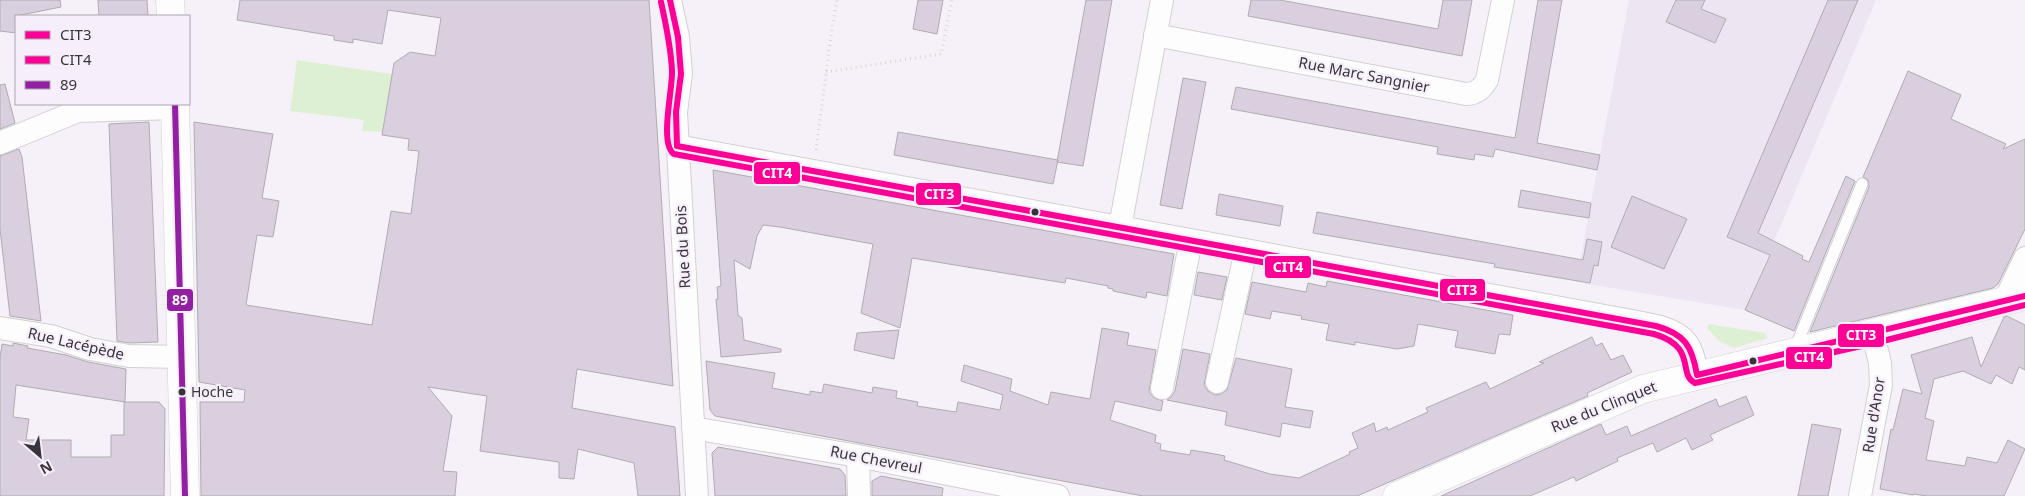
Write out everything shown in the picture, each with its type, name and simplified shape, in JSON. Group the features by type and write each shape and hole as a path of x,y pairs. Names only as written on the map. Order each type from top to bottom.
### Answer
{"street":[{"path":"170,0 171,15"},
{"name":"Rue du Bois","path":"670,0 678,37 681,74 676,112 677,146 698,496"},
{"path":"1120,227 1162,0"},
{"name":"Rue Marc Sangnier","path":"1155,35 1473,94 1487,80 1502,0"},
{"path":"0,143 78,111 175,106 183,357 185,496"},
{"path":"677,146 1666,329 1677,334 1686,342 1692,355 1697,375"},
{"path":"1162,388 1191,240"},
{"path":"1217,382 1246,250"},
{"path":"2015,298 2025,258"},
{"name":"Rue du Clinquet","path":"1397,496 1628,394 1660,384 1873,334 2015,298"},
{"name":"Rue Lacépède","path":"0,328 50,336 90,349 129,356 183,357"},
{"name":"Rue d'Anor","path":"1860,496 1881,385 1880,363 1873,334"},
{"name":"Rue Chevreul","path":"693,428 858,456 1058,496"},
{"path":"858,456 859,496"}],"lane":[{"path":"1793,352 1862,184"}],"path":[{"path":"814,171 826,72 838,0"},
{"path":"826,72 941,54 952,0"}],"shaded area":[{"path":"1629,0 1876,0 1745,310 1576,282"}],"green space":[{"path":"297,60 392,74 382,132 362,131 364,120 290,111"},
{"path":"1709,324 1765,333 1768,338 1734,348 1719,341 1707,328"}],"building":[{"path":"0,0 60,0 61,7 15,15 15,33 0,31"},
{"path":"98,0 147,0 148,15 99,15"},
{"path":"240,0 649,0 673,386 577,369 572,408 675,427 680,496 638,496 634,463 578,449 574,479 559,478 559,462 480,451 487,396 428,387 452,416 443,471 457,472 455,496 201,496 200,402 244,402 245,390 199,382 194,122 273,134 262,198 279,201 273,237 257,235 246,305 372,325 391,211 411,214 419,151 408,150 409,139 382,135 394,63 410,52 435,56 441,18 388,10 382,44 353,39 353,43 334,40 334,36 237,20"},
{"path":"918,0 943,0 937,34 913,29"},
{"path":"1086,0 1112,0 1083,166 1057,162"},
{"path":"1251,0 1280,0 1438,29 1443,0 1472,0 1462,56 1248,16"},
{"path":"1538,0 1562,0 1537,143 1600,155 1597,170 1495,149 1493,157 1475,154 1474,160 1437,154 1438,147 1231,109 1236,87 1515,138"},
{"path":"1676,0 1705,0 1701,9 1726,19 1715,43 1666,22"},
{"path":"1828,0 1858,0 1758,233 1803,256 1802,259 1809,262 1846,176 1855,181 1794,331 1745,310 1770,255 1727,237"},
{"path":"1908,71 1961,95 1951,119 2006,144 2003,149 2025,139 2025,229 1998,284 1993,288 1810,332 1869,187 1868,180 1863,177"},
{"path":"1183,78 1206,82 1182,209 1160,205"},
{"path":"5,84 15,123 0,129 0,85"},
{"path":"149,122 158,342 130,343 117,341 109,124"},
{"path":"898,132 1058,160 1053,184 894,155"},
{"path":"19,149 22,157 41,321 10,316 0,229 0,156"},
{"path":"713,170 1174,254 1167,296 1147,292 1146,298 1113,291 1108,286 1066,278 1065,283 912,258 900,328 861,313 873,244 763,225 757,236 750,269 734,260 738,315 742,318 744,340 781,349 781,352 721,357 716,299 718,299 717,287 721,286"},
{"path":"1521,190 1591,203 1589,218 1518,207"},
{"path":"1219,194 1283,206 1280,226 1216,215"},
{"path":"1632,196 1687,219 1664,269 1611,247"},
{"path":"1317,212 1583,260 1587,239 1602,242 1598,266 1594,265 1590,283 1494,267 1495,264 1313,233"},
{"path":"1198,272 1227,277 1222,300 1194,295"},
{"path":"1327,281 1513,315 1510,335 1499,334 1495,354 1455,347 1458,331 1418,324 1414,346 1397,349 1355,342 1355,345 1326,340 1329,324 1301,319 1302,316 1272,311 1270,319 1245,314 1252,282 1306,292 1308,283 1326,287"},
{"path":"2007,316 2025,325 2025,370 2019,367 2012,384 1996,375 1991,384 1963,371 1934,379 1925,418 1934,421 1926,460 1965,466 1967,457 1997,463 2008,440 2025,449 2004,496 1927,496 1880,489 1891,429 1893,430 1903,389 1922,394 1911,355 1972,337 1981,367 2004,317"},
{"path":"1102,328 1129,333 1127,345 1156,350 1149,392 1154,398 1163,401 1161,411 1115,401 1110,420 1156,435 1155,442 1161,444 1160,450 1190,455 1191,450 1225,456 1224,460 1270,474 1299,478 1350,454 1349,452 1358,448 1352,433 1374,423 1376,432 1387,427 1388,430 1428,412 1426,408 1486,382 1490,389 1544,363 1539,362 1592,337 1596,346 1602,343 1611,360 1623,355 1632,372 1587,393 1588,396 1357,496 1143,496 715,416 710,410 706,361 775,373 772,388 810,395 810,391 822,393 824,384 872,393 873,387 897,391 896,398 918,402 917,406 956,412 958,402 1000,410 1003,395 961,381 964,365 1012,379 1010,391 1048,405 1051,392 1090,399"},
{"path":"899,330 894,359 854,350 857,333"},
{"path":"13,343 28,346 27,348 126,369 125,402 159,402 165,409 164,496 0,496 0,358 2,344 13,346","holes":["16,385 125,402 124,435 111,435 111,457 71,457 71,440 26,440 29,419 13,417"]},
{"path":"1183,349 1210,354 1204,385 1208,391 1215,395 1227,390 1236,358 1292,369 1285,407 1313,411 1310,428 1282,423 1280,437 1225,425 1227,412 1167,400 1175,391"},
{"path":"1746,396 1754,415 1710,435 1713,440 1692,450 1686,438 1657,452 1653,443 1617,458 1618,461 1576,481 1574,477 1530,496 1441,496 1601,424 1606,435 1627,426 1631,436 1716,399 1719,407"},
{"path":"1812,424 1841,429 1828,496 1798,496"},
{"path":"718,447 840,469 845,475 846,496 715,496 712,453"},
{"path":"881,476 943,488 942,496 872,496 872,481"}],"transit line":[{"name":"CIT3","path":"670,0 678,37 681,74 676,112 677,146"},
{"name":"CIT4","path":"661,2 668,36 672,71 667,128 670,148 674,154 1654,334 1668,339 1682,353 1687,373 1695,383 1875,343 2025,305"},
{"name":"89","path":"175,105 185,496"},
{"name":"CIT3","path":"677,146 1656,326 1674,333 1686,343 1693,356 1697,375"},
{"name":"CIT3","path":"1697,375 2025,296"}],"place":[{"name":"Hoche","path":"182,392"}]}
